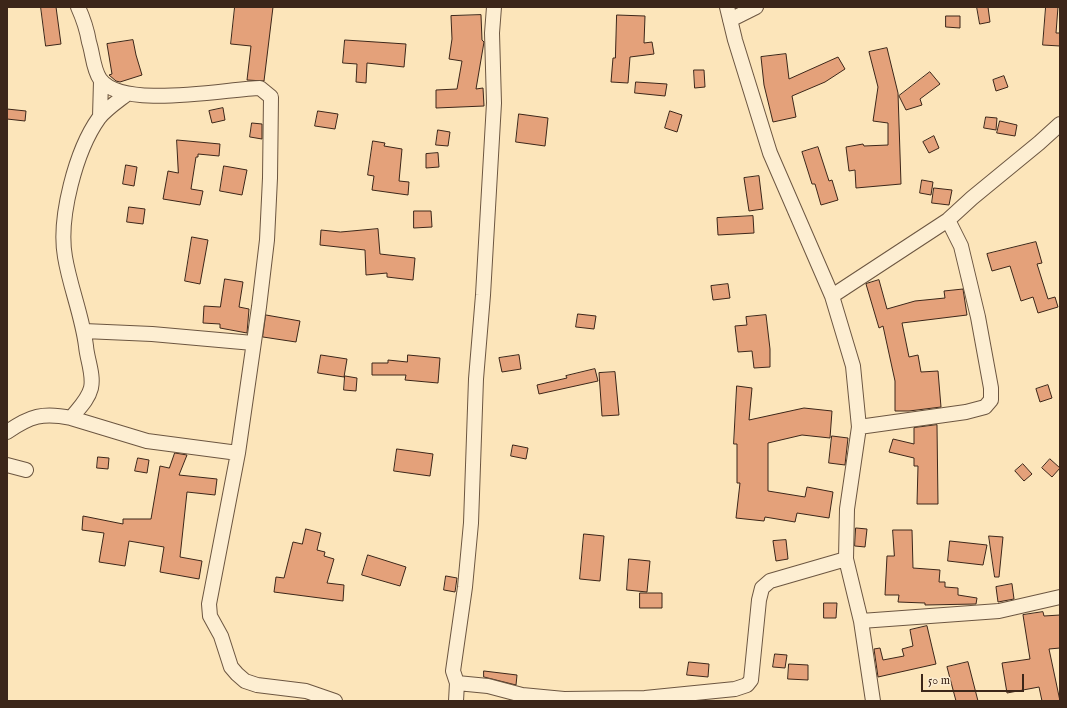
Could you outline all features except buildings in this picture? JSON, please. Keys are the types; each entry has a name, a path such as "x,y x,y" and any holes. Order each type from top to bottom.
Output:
{"street":[{"path":"78,7 89,41 96,72 101,81 100,117"},
{"path":"456,701 457,683 453,671 465,587 471,523 476,378 483,294 494,103 492,33 494,7"},
{"path":"756,7 729,14 770,153 832,296 853,366 859,427 847,509 846,559 861,620 873,701"},
{"path":"101,81 127,94 150,96 260,88 271,97 270,178 267,240 238,453 209,604 210,616 221,636 231,667 245,681 257,685 306,691 334,701"},
{"path":"71,418 88,397 91,386 84,331 65,257 63,235 73,176 81,152 100,117 127,94"},
{"path":"832,296 948,220 1060,124"},
{"path":"859,427 966,412 985,407 991,400 991,388 976,310 961,246 948,220"},
{"path":"84,331 152,334 253,343"},
{"path":"7,432 23,421 38,416 57,415 147,441 238,453"},
{"path":"7,465 26,470"},
{"path":"457,683 488,686 522,694 564,700 645,699 736,689 747,685 751,680 753,647 762,588 770,581 846,559"},
{"path":"861,620 999,611 1060,597"}]}
